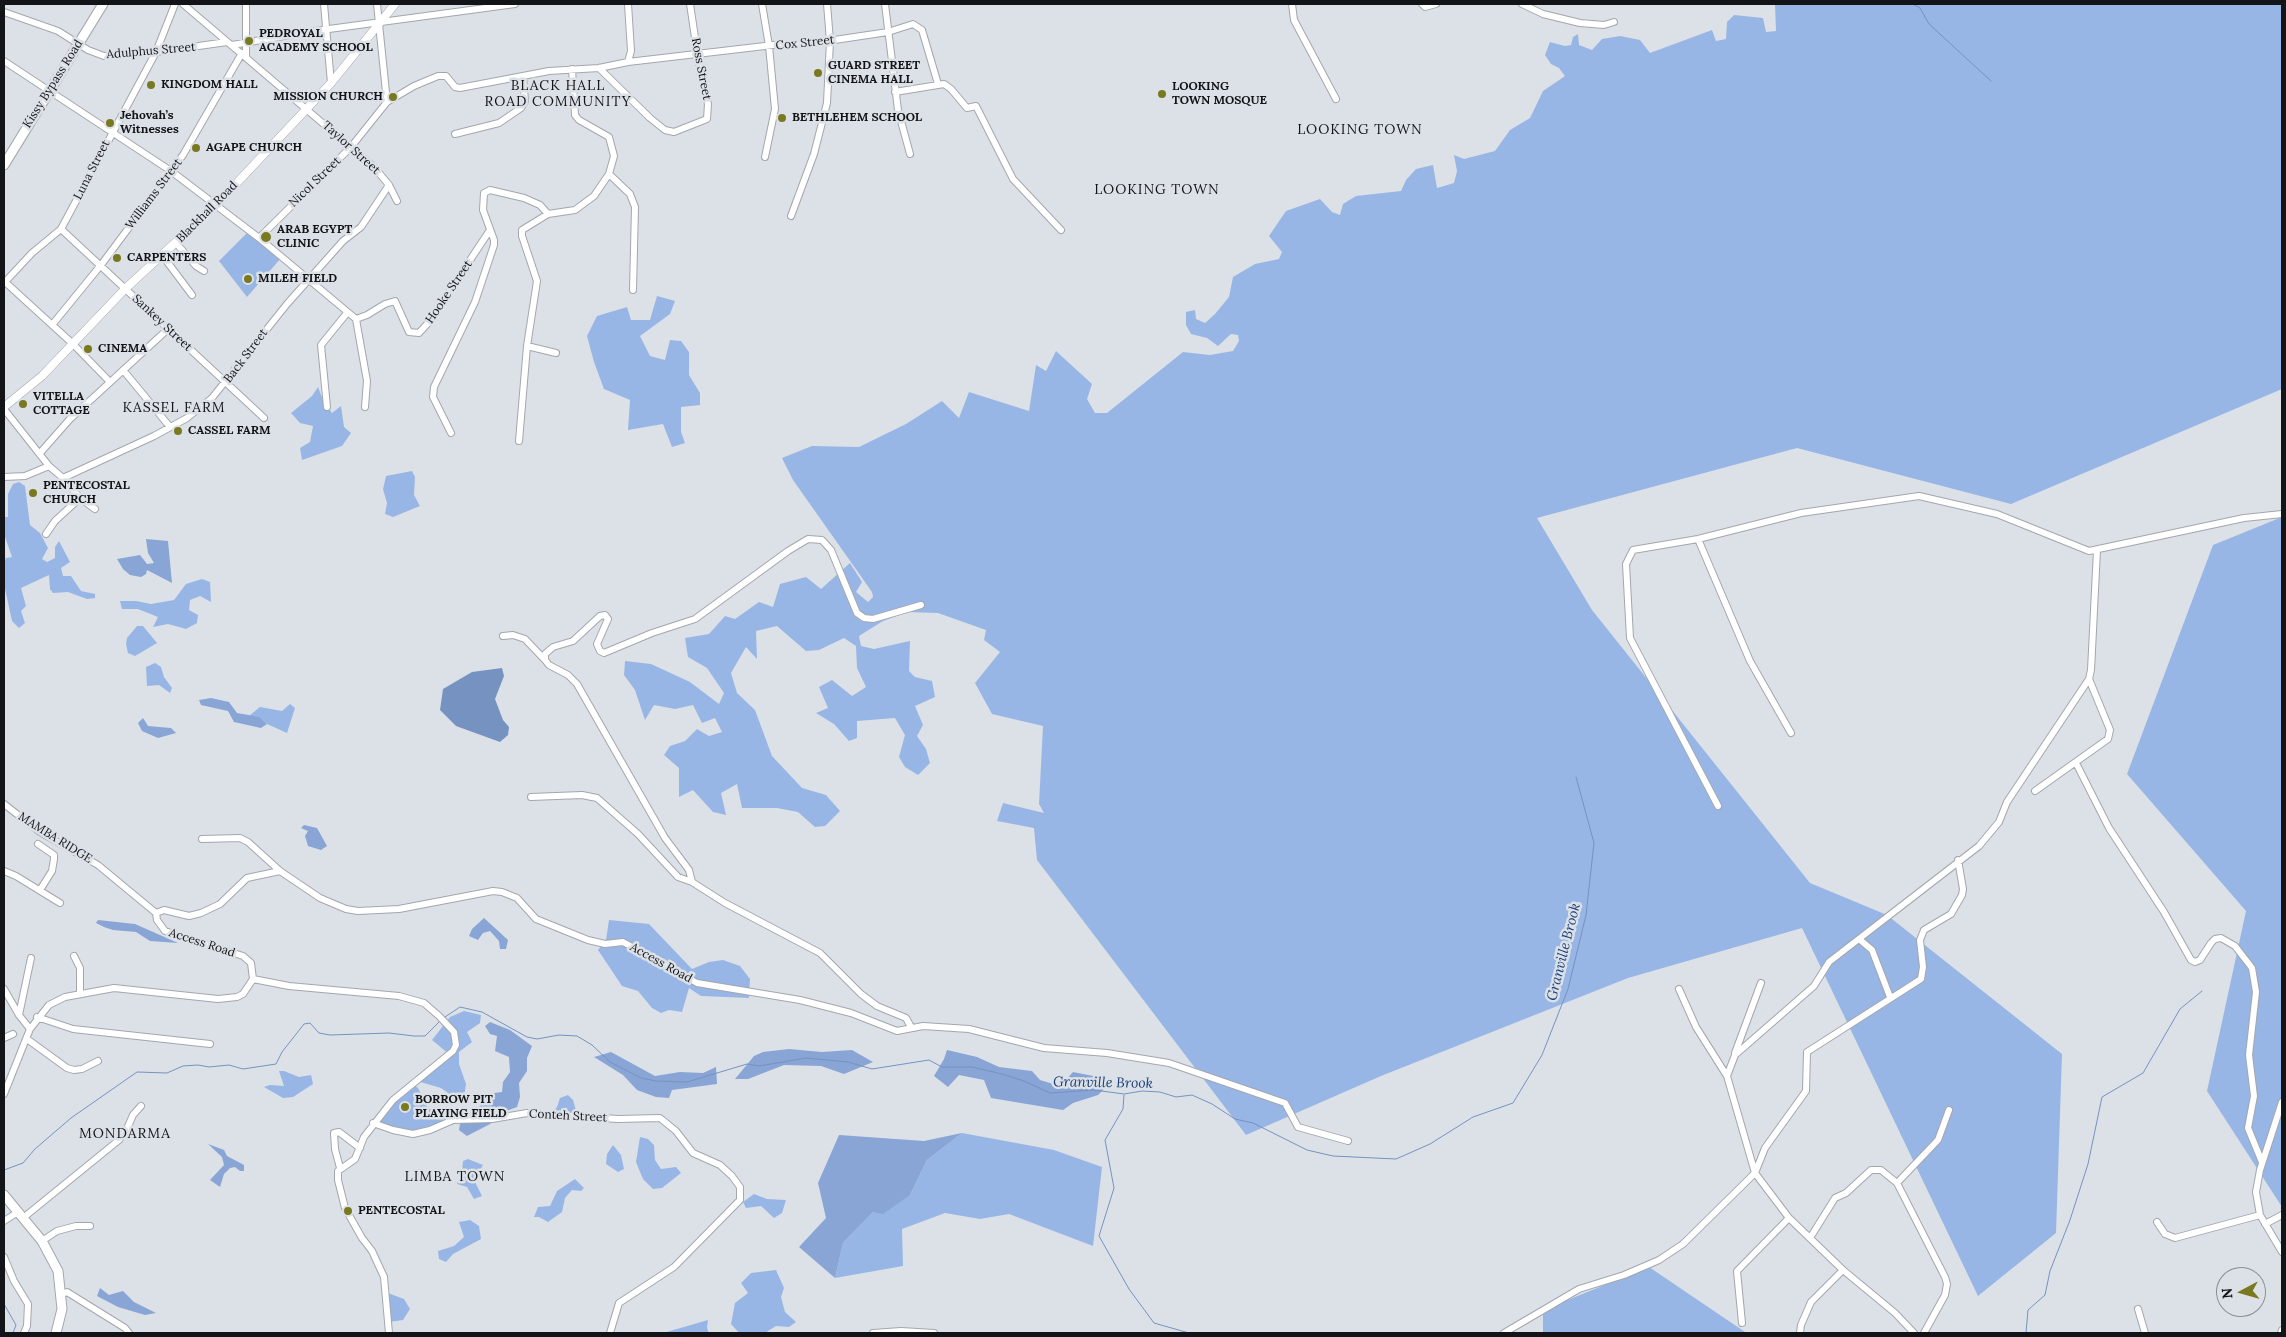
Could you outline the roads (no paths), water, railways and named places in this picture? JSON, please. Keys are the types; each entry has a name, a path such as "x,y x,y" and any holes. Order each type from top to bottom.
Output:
{"main road":[{"name":"Kissy Bypass Road","path":"4,165 103,4"},
{"path":"4,1195 42,1241 58,1271 62,1294 62,1309 56,1333"}],"street":[{"name":"Luna Street","path":"61,229 156,52 175,4"},
{"name":"Taylor Street","path":"183,4 351,147 389,185 397,201"},
{"path":"244,54 246,43 246,4"},
{"path":"324,4 331,83"},
{"path":"377,4 388,102"},
{"name":"Blackhall Road","path":"4,408 38,380 125,289 216,205 331,83 379,22 396,4"},
{"name":"Adulphus Street","path":"4,12 49,28 79,43 88,50 104,56 246,43 379,22 515,4"},
{"path":"628,4 631,51 628,62"},
{"name":"Ross Street","path":"599,68 660,127 674,132 708,117 706,93 697,54 690,4"},
{"path":"762,4 769,46 775,109 765,157"},
{"path":"791,216 803,188 820,133 826,103 830,41 827,4"},
{"path":"885,4 895,92 910,154"},
{"path":"1292,4 1294,20 1336,99"},
{"path":"1422,4 1425,7 1436,4"},
{"path":"1522,4 1543,14 1580,23 1604,25 1614,22"},
{"name":"Cox Street","path":"524,76 572,69 599,68 628,62 697,54 830,41 888,32 912,24 920,28 938,84"},
{"name":"Williams Street","path":"52,325 101,265 171,171 197,133 244,54"},
{"path":"4,61 171,171 310,278 347,313 356,319 367,381 365,407"},
{"path":"519,442 527,346 537,280 522,233 548,214 575,210 594,196 609,174 614,156 609,137 579,120 574,111 572,69"},
{"name":"Nicol Street","path":"259,238 351,147 388,102 414,86 443,75 455,87 460,88 524,76"},
{"path":"455,134 499,124 516,113 525,102 524,76"},
{"path":"895,92 938,84 948,86 967,108 976,106 1013,179 1061,230"},
{"path":"609,174 630,194 635,208 633,290"},
{"name":"Back Street","path":"64,478 170,427 198,410 227,383 268,328 342,241 362,227 389,185"},
{"path":"490,230 483,210 484,193 486,190 524,198 536,203 548,214"},
{"path":"61,229 32,253 4,282 73,344 110,382"},
{"name":"Sankey Street","path":"61,229 264,418"},
{"name":"Hooke Street","path":"356,319 395,301 410,332 420,333 490,230"},
{"name":"Hooke Street","path":"451,433 434,403 434,388 475,302 487,272 495,243 490,230"},
{"path":"176,243 196,266 204,271"},
{"path":"162,256 192,295"},
{"path":"328,407 321,345 347,313"},
{"path":"40,453 70,419 168,329"},
{"path":"527,346 556,354"},
{"path":"123,370 170,427"},
{"path":"4,408 49,466 64,478 80,498 95,509"},
{"path":"4,477 25,476 49,466"},
{"path":"1718,806 1630,638 1626,564 1633,550 1698,539 1801,513 1919,496 1996,514 2089,551 2244,518 2282,514"},
{"path":"46,534 55,521 80,498"},
{"path":"546,660 548,650 573,641 600,616 605,614 608,619 597,644 600,651 604,653 652,633 696,619 788,551 808,539 822,540 830,550 857,613 864,618 873,618 921,605"},
{"path":"1698,539 1750,661 1791,733"},
{"path":"1735,1055 1814,986 1829,962 1958,860 1979,846 1999,822 2007,802 2089,679 2092,670 2097,550"},
{"path":"503,636 514,635 525,639 546,660 577,684 665,838 689,870 692,882"},
{"path":"2035,791 2076,763 2108,739 2110,735 2089,679"},
{"path":"2076,763 2109,828 2164,912 2191,960 2195,962 2200,960 2211,943 2215,939 2221,938 2235,946 2252,968 2256,992 2250,1055 2254,1096 2248,1128 2262,1162"},
{"path":"531,796 582,795 597,798 638,834 678,877 692,882 725,904 820,953 861,994 878,1006 906,1018 911,1027"},
{"name":"MAMBA RIDGE","path":"4,804 26,822 82,854 131,890 156,913"},
{"path":"202,839 240,838 248,842 280,871"},
{"path":"38,844 54,855 52,871 40,890"},
{"path":"1504,1333 1579,1289 1624,1275 1659,1260 1683,1244 1755,1172 1765,1148 1806,1091 1807,1052 1890,997 1921,979 1923,975 1920,940 1924,930 1951,914 1962,895 1963,889 1958,860"},
{"name":"Access Road","path":"253,979 251,963 243,956 165,932 157,920 156,913 164,910 189,916 201,914 220,904 247,878 280,871 320,898 352,910 399,909 493,891 509,894 517,898 536,919 588,940 605,944 623,942 697,983 800,1000 851,1013 897,1031 911,1027 970,1029 1044,1048 1107,1053 1169,1063 1285,1103 1298,1127 1348,1141"},
{"path":"4,872 40,890 60,903"},
{"path":"1859,939 1872,950 1890,997"},
{"path":"74,956 80,968 80,994"},
{"path":"19,1015 31,958"},
{"path":"4,1094 30,1028 37,1017 50,1004 65,997 130,988 218,999 231,998 243,994 253,979 289,986 399,996 424,1003 440,1016 456,1039 453,1051 393,1100 373,1123 355,1159 349,1165 340,1168"},
{"path":"1727,1076 1761,983"},
{"path":"1679,988 1696,1028 1727,1076 1755,1172 1790,1218 1843,1270 1895,1313 1914,1333"},
{"path":"4,989 19,1015 30,1028"},
{"path":"37,1017 73,1028 210,1044"},
{"path":"4,1038 13,1034"},
{"path":"27,1039 67,1068 74,1070 82,1069 98,1061"},
{"path":"2282,1102 2262,1162 2256,1192 2260,1215 2282,1252"},
{"path":"4,1221 20,1215 118,1140 126,1131 133,1115 141,1106"},
{"path":"1897,1184 1938,1140 1949,1110"},
{"name":"Conteh Street","path":"373,1123 413,1134 430,1130 453,1120 492,1119 527,1113 618,1119 660,1118 676,1131 693,1152 720,1165 740,1187 740,1200 674,1267 617,1305 610,1333"},
{"path":"360,1148 339,1132 334,1133 335,1149 340,1168 338,1176 345,1208 362,1238 372,1251 384,1277 389,1333"},
{"path":"1810,1238 1836,1198 1846,1193 1871,1170 1881,1170 1897,1184 1947,1284 1945,1295 1924,1333"},
{"path":"2157,1222 2165,1234 2175,1238 2260,1215"},
{"path":"2265,1224 2282,1215"},
{"path":"1742,1323 1737,1271 1790,1218"},
{"path":"42,1241 57,1231 76,1226 90,1226"},
{"path":"4,1256 14,1281 28,1304 27,1326 24,1333"},
{"path":"1800,1333 1801,1325 1811,1302 1843,1270"},
{"path":"62,1294 67,1292 125,1328 128,1333"},
{"path":"2138,1309 2144,1333"},
{"path":"873,1333 934,1333"}],"waterway":[{"path":"1913,4 1920,8 1929,24 1991,81"},
{"name":"Granville Brook","path":"445,1017 460,1007 482,1012 527,1037 537,1039 559,1035 577,1036 592,1045 610,1062 641,1078 656,1081 687,1082 747,1064 759,1066 806,1058 848,1062 872,1069 929,1060 942,1067 972,1067 1002,1074 1024,1081 1050,1093 1094,1090 1124,1094 1142,1091 1160,1092 1176,1097 1192,1095 1212,1104 1235,1119 1253,1123 1307,1150 1333,1156 1396,1159 1430,1144 1473,1117 1513,1103 1542,1055 1568,989 1586,915 1594,843 1576,777"},
{"path":"2026,1333 2028,1310 2045,1295 2050,1271 2070,1220 2088,1164 2102,1097 2143,1073 2180,1009 2202,991"},
{"name":"Granville Brook","path":"4,1170 23,1163 35,1149 71,1118 137,1072 167,1073 183,1066 198,1065 209,1067 229,1065 243,1069 276,1064 282,1052 304,1024 310,1023 319,1033 330,1035 389,1033 425,1036 440,1021"},
{"path":"1124,1095 1123,1109 1105,1140 1114,1188 1099,1236 1129,1289 1154,1323 1189,1333"},
{"name":"Granville Brook","path":"4,1304 16,1325 13,1333"}],"place":[{"name":"PEDROYAL ACADEMY SCHOOL","path":"249,41"},
{"name":"GUARD STREET CINEMA HALL","path":"818,73"},
{"name":"KINGDOM HALL","path":"151,85"},
{"name":"LOOKING TOWN MOSQUE","path":"1162,94"},
{"name":"MISSION CHURCH","path":"393,97"},
{"name":"BETHLEHEM SCHOOL","path":"782,118"},
{"name":"Jehovah’s Witnesses","path":"110,123"},
{"name":"AGAPE CHURCH","path":"196,148"},
{"name":"ARAB EGYPT CLINIC","path":"266,237"},
{"name":"CARPENTERS","path":"117,258"},
{"name":"MILEH FIELD","path":"248,279"},
{"name":"CINEMA","path":"88,349"},
{"name":"VITELLA COTTAGE","path":"23,404"},
{"name":"CASSEL FARM","path":"178,431"},
{"name":"PENTECOSTAL CHURCH","path":"33,493"},
{"name":"BORROW PIT PLAYING FIELD","path":"405,1107"},
{"name":"PENTECOSTAL","path":"348,1211"}],"district":[{"name":"BLACK HALL ROAD COMMUNITY","path":"558,94"},
{"name":"LOOKING TOWN","path":"1360,130"},
{"name":"LOOKING TOWN","path":"1157,190"},
{"name":"KASSEL FARM","path":"174,408"},
{"name":"MONDARMA","path":"125,1134"},
{"name":"LIMBA TOWN","path":"455,1177"}]}
